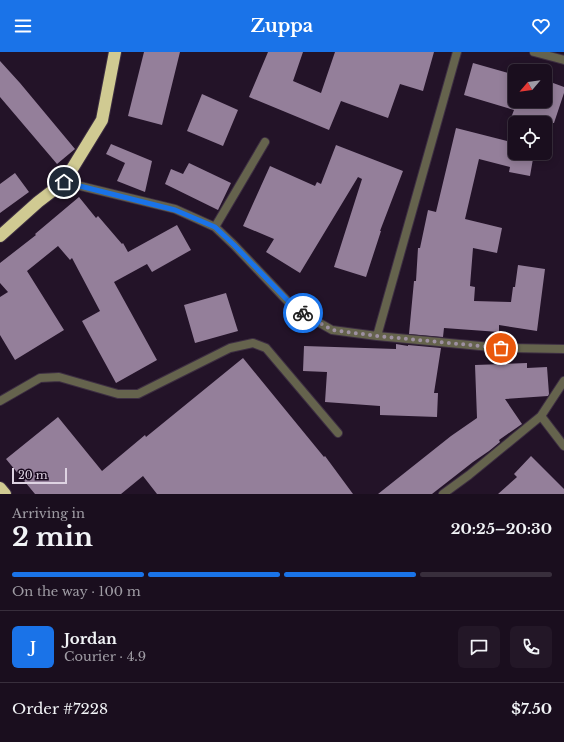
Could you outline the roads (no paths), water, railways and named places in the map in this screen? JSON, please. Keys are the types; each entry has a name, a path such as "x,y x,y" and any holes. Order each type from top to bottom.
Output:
{"highway":[{"path":"0,236 38,202 64,182 102,120 116,52"},
{"path":"0,488 5,494"}],"street":[{"path":"377,336 457,52"},
{"path":"534,52 564,60"},
{"path":"215,227 265,142"},
{"path":"64,182 175,210 215,227 295,308 332,330 377,336 501,348 564,349"},
{"path":"0,401 40,378 59,377 118,394 138,394 230,348 253,343 266,348 338,433"},
{"path":"443,494 469,475 541,416 564,381"},
{"path":"541,416 564,446"}]}
